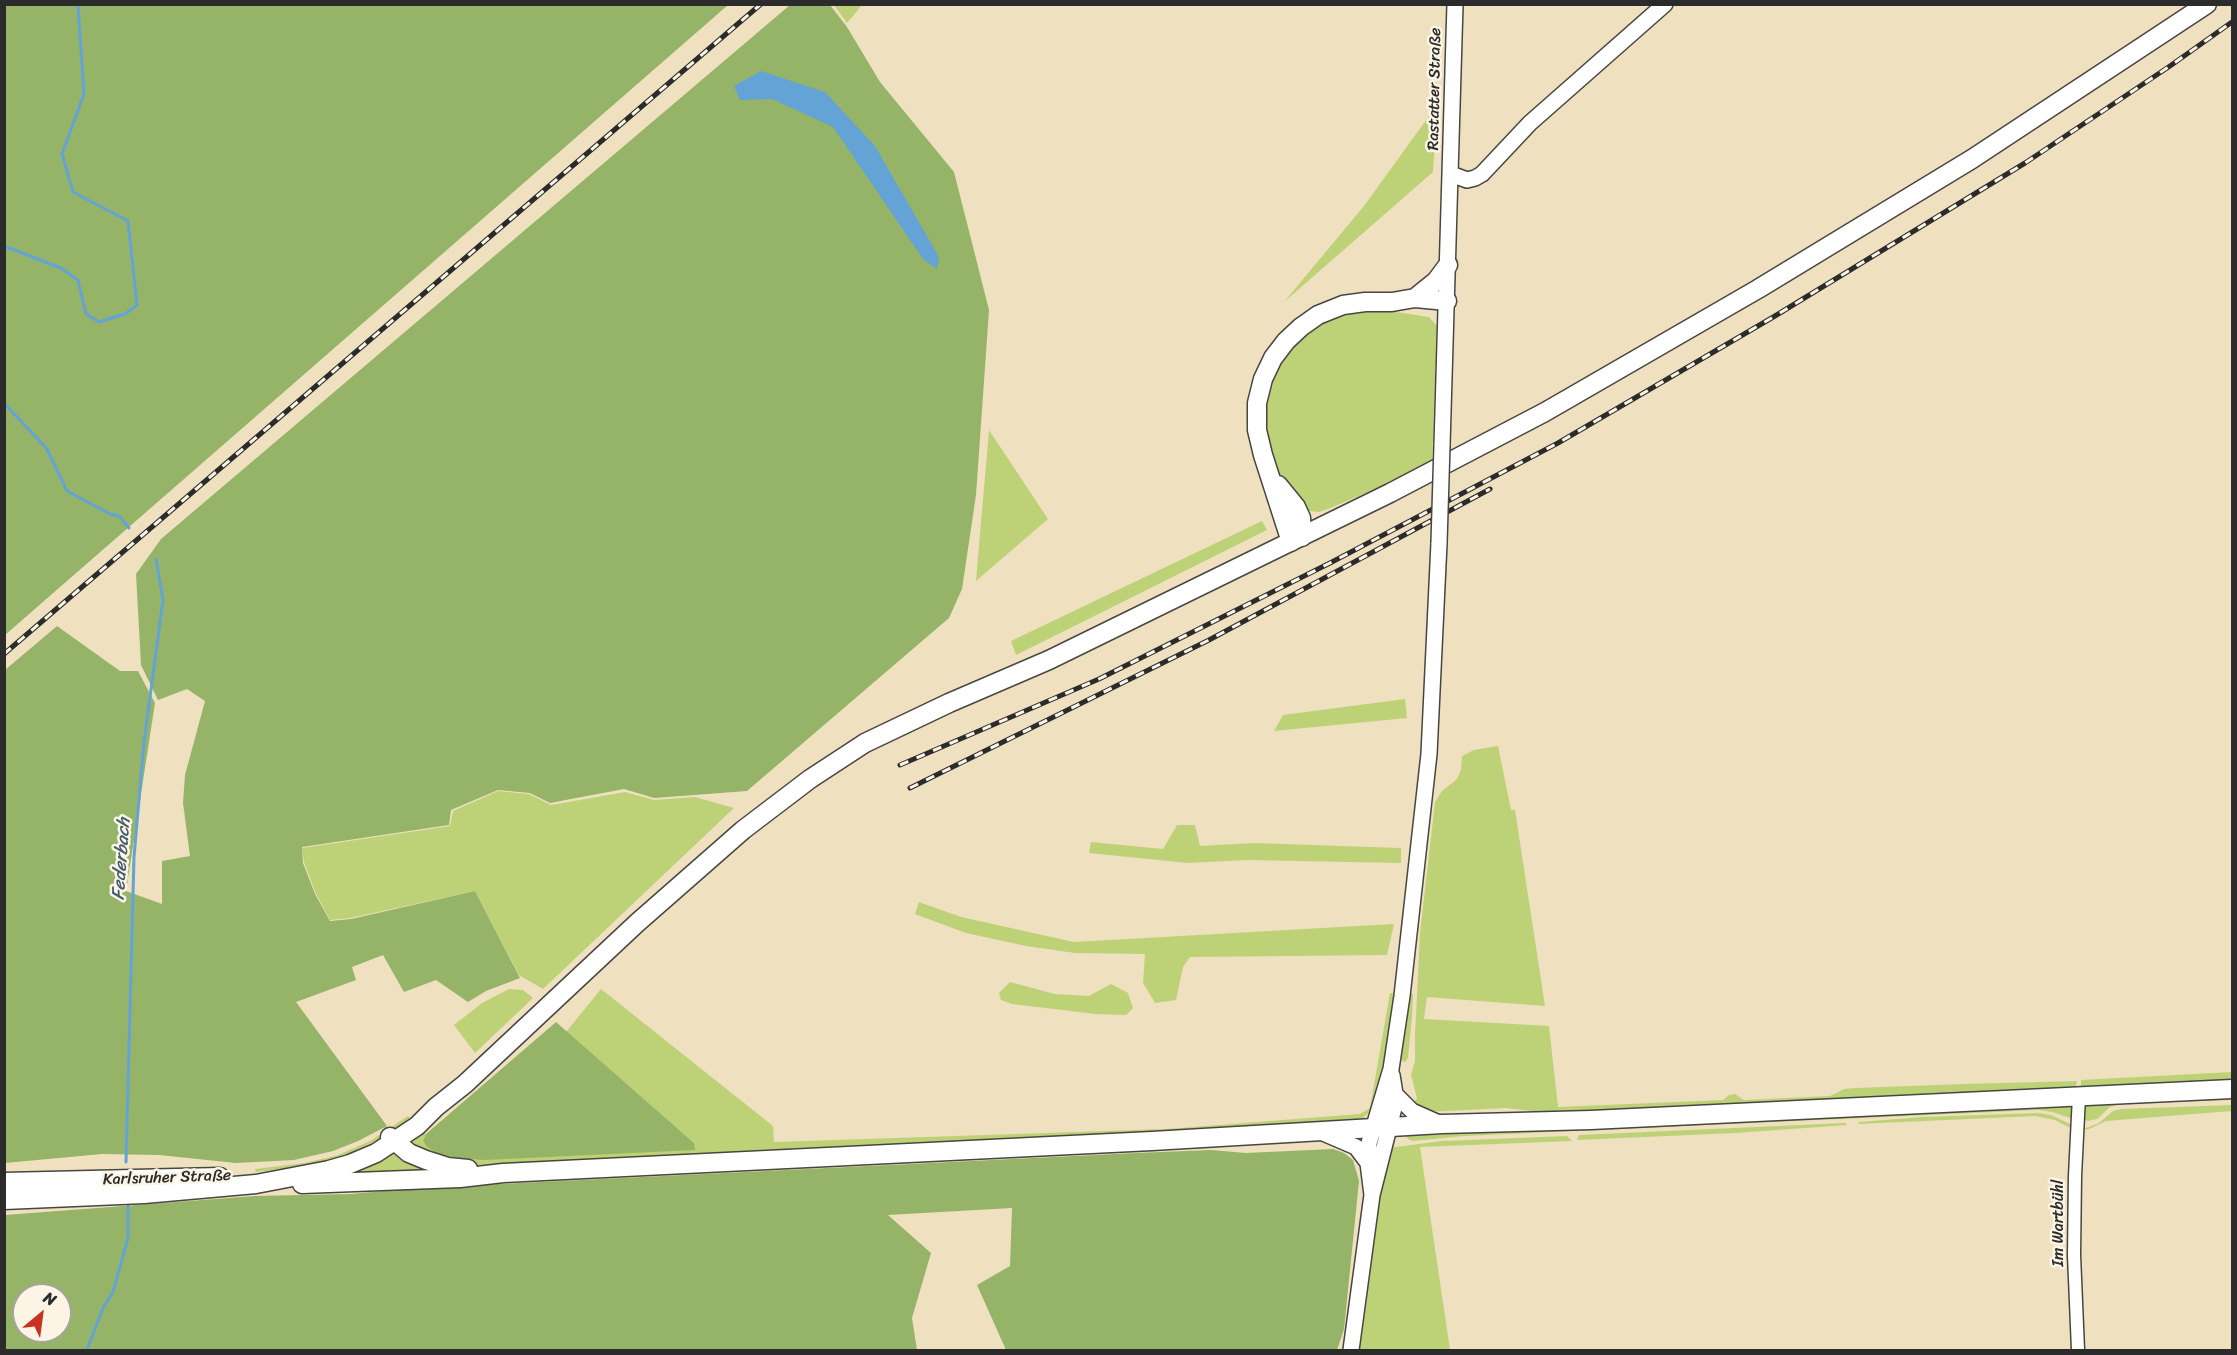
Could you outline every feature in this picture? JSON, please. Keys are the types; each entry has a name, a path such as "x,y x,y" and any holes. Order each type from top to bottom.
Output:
{"main road":[{"path":"4,1200 144,1194 256,1184 350,1164 376,1153 392,1140 417,1126 465,1084 637,923 743,830 810,779 866,743 949,703 1049,660 1337,519 1545,412 1758,289 1972,159 2207,4"},
{"path":"1415,298 1436,280 1448,264"},
{"path":"1392,302 1415,298 1447,308"},
{"path":"1297,539 1271,477 1257,430 1257,403 1263,379 1273,358 1286,341 1318,315 1343,305 1392,302 1447,308"},
{"path":"1271,477 1296,507 1300,518 1297,539"},
{"path":"1296,507 1315,515 1337,519"},
{"path":"256,1184 285,1185 460,1178 503,1173 1381,1127 1591,1120 2232,1089"},
{"path":"392,1140 409,1153 435,1163 461,1169 503,1173"},
{"name":"Karlsruher Straße","path":"4,1182 256,1176 328,1164 392,1140"}],"street":[{"name":"Rastatter Straße","path":"1390,1069 1402,996 1429,754 1439,543 1455,4"},
{"path":"1451,174 1487,167 1530,123 1665,4"},
{"path":"1372,1195 1368,1163 1369,1143 1381,1127 1395,1095 1390,1069"},
{"path":"1351,1350 1390,1069"},
{"path":"1395,1095 1412,1111 1442,1124"},
{"name":"Im Wartbühl","path":"2078,1350 2074,1255 2079,1096"},
{"path":"1319,1131 1350,1144 1368,1163"}],"green space":[{"path":"5,4 728,4 728,5 5,635"},
{"path":"790,5 830,5 847,27 880,82 954,172 989,310 976,495 962,589 949,618 747,791 654,798 624,789 550,803 530,793 498,790 451,810 449,825 302,847 303,863 315,894 330,921 351,919 475,891 520,978 486,991 468,1002 436,980 404,992 383,955 352,967 356,980 296,1002 387,1126 333,1151 294,1160 236,1163 159,1155 102,1154 5,1163 5,670 57,626 120,671 138,671 155,703 126,891 162,904 162,861 190,856 183,803 185,775 205,701 187,689 158,700 141,665 136,574 161,539"},
{"path":"834,5 862,5 847,23"},
{"path":"1437,105 1433,172 1284,302 1364,206"},
{"path":"1383,310 1429,317 1437,326 1432,465 1328,509 1319,512 1309,511 1300,507 1282,487 1260,417 1278,360 1307,329 1341,314"},
{"path":"989,430 1048,519 976,581"},
{"path":"1262,521 1267,530 1016,655 1011,641"},
{"path":"1405,699 1407,718 1274,731 1283,715"},
{"path":"1498,746 1511,810 1515,810 1545,1006 1427,997 1424,1019 1549,1026 1558,1107 1723,1100 1735,1094 1744,1100 1830,1096 1844,1089 1964,1084 2077,1081 2075,1090 1616,1112 1550,1113 1506,1108 1426,1112 1412,1106 1417,1098 1411,1075 1415,1061 1420,933 1435,802 1442,791 1457,779 1461,770 1462,756 1474,750"},
{"path":"498,791 529,794 551,805 625,792 654,800 695,797 734,808 543,989 519,975 475,891 350,918 330,920 316,894 304,862 302,848 450,826 453,811"},
{"path":"1177,825 1195,825 1200,846 1254,843 1401,848 1401,863 1247,860 1188,863 1089,853 1091,842 1163,849"},
{"path":"919,902 961,917 1074,942 1394,924 1387,955 1190,957 1183,967 1176,1000 1155,1003 1143,983 1145,954 1075,953 1026,946 966,933 915,914"},
{"path":"1010,982 1055,994 1089,996 1111,984 1128,993 1133,1008 1126,1015 1096,1014 1012,1004 1001,1000 999,993"},
{"path":"509,989 523,990 533,998 475,1053 454,1025 482,1003"},
{"path":"601,989 773,1126 774,1142 1167,1129 1360,1114 1370,1108 1390,993 1397,993 1381,1081 1373,1109 1363,1118 1354,1120 811,1152 761,1150 696,1157 481,1167 459,1166 436,1161 407,1141 421,1130 426,1134 423,1141 435,1152 694,1143 566,1032"},
{"path":"1406,994 1413,994 1408,1058 1405,1062 1402,1061 1400,1052"},
{"path":"556,1022 694,1143 695,1150 485,1160 457,1158 435,1152 427,1147 423,1141 426,1134"},
{"path":"2232,1072 2232,1082 2083,1090 2081,1087 2081,1080"},
{"path":"2232,1095 2232,1100 2120,1104 2110,1107 2097,1119 2088,1121 2083,1119 2084,1108 2090,1103"},
{"path":"2068,1104 2074,1109 2073,1119 2038,1110 1464,1136 1413,1141 1406,1136"},
{"path":"2232,1105 2232,1111 2106,1121 2081,1130 2099,1123 2113,1111 2121,1109"},
{"path":"2038,1113 2051,1115 2070,1124 2074,1130 2055,1120 2035,1116 1858,1124 1859,1122 1923,1117"},
{"path":"408,1116 411,1119 387,1135 349,1154 305,1166 256,1172 255,1169 305,1163 338,1155 370,1141"},
{"path":"1845,1123 1847,1125 1735,1133 1577,1140 1579,1135"},
{"path":"1567,1136 1572,1141 1420,1147 1450,1350 1354,1350 1388,1148 1442,1141"},
{"path":"1333,1149 1353,1160 1359,1181 1344,1329 1337,1350 1006,1350 977,1285 1010,1266 1012,1208 888,1215 931,1253 912,1318 917,1350 5,1350 5,1215 255,1196 351,1194 416,1188 1211,1150 1246,1153"},
{"path":"393,1152 397,1153 447,1171 349,1174"}],"water":[{"path":"761,71 825,92 875,146 939,257 937,269 923,259 833,127 772,99 740,100 734,86"}],"waterway":[{"name":"Federbach","path":"4,246 61,268 78,280 86,314 99,322 125,314 137,305 128,221 73,192 62,154 84,94 78,4"},
{"name":"Federbach","path":"4,403 47,449 67,491 110,514 119,516 129,528"},
{"name":"Federbach","path":"126,1162 134,857 144,742 163,600 156,559"},
{"name":"Federbach","path":"87,1350 103,1308 113,1292 128,1238 128,1201"}],"railway":[{"path":"4,654 761,4"},
{"path":"900,765 1099,679 1330,563 1558,443 1775,316 2025,163 2232,22"},
{"path":"910,788 1209,640 1490,489"}]}
